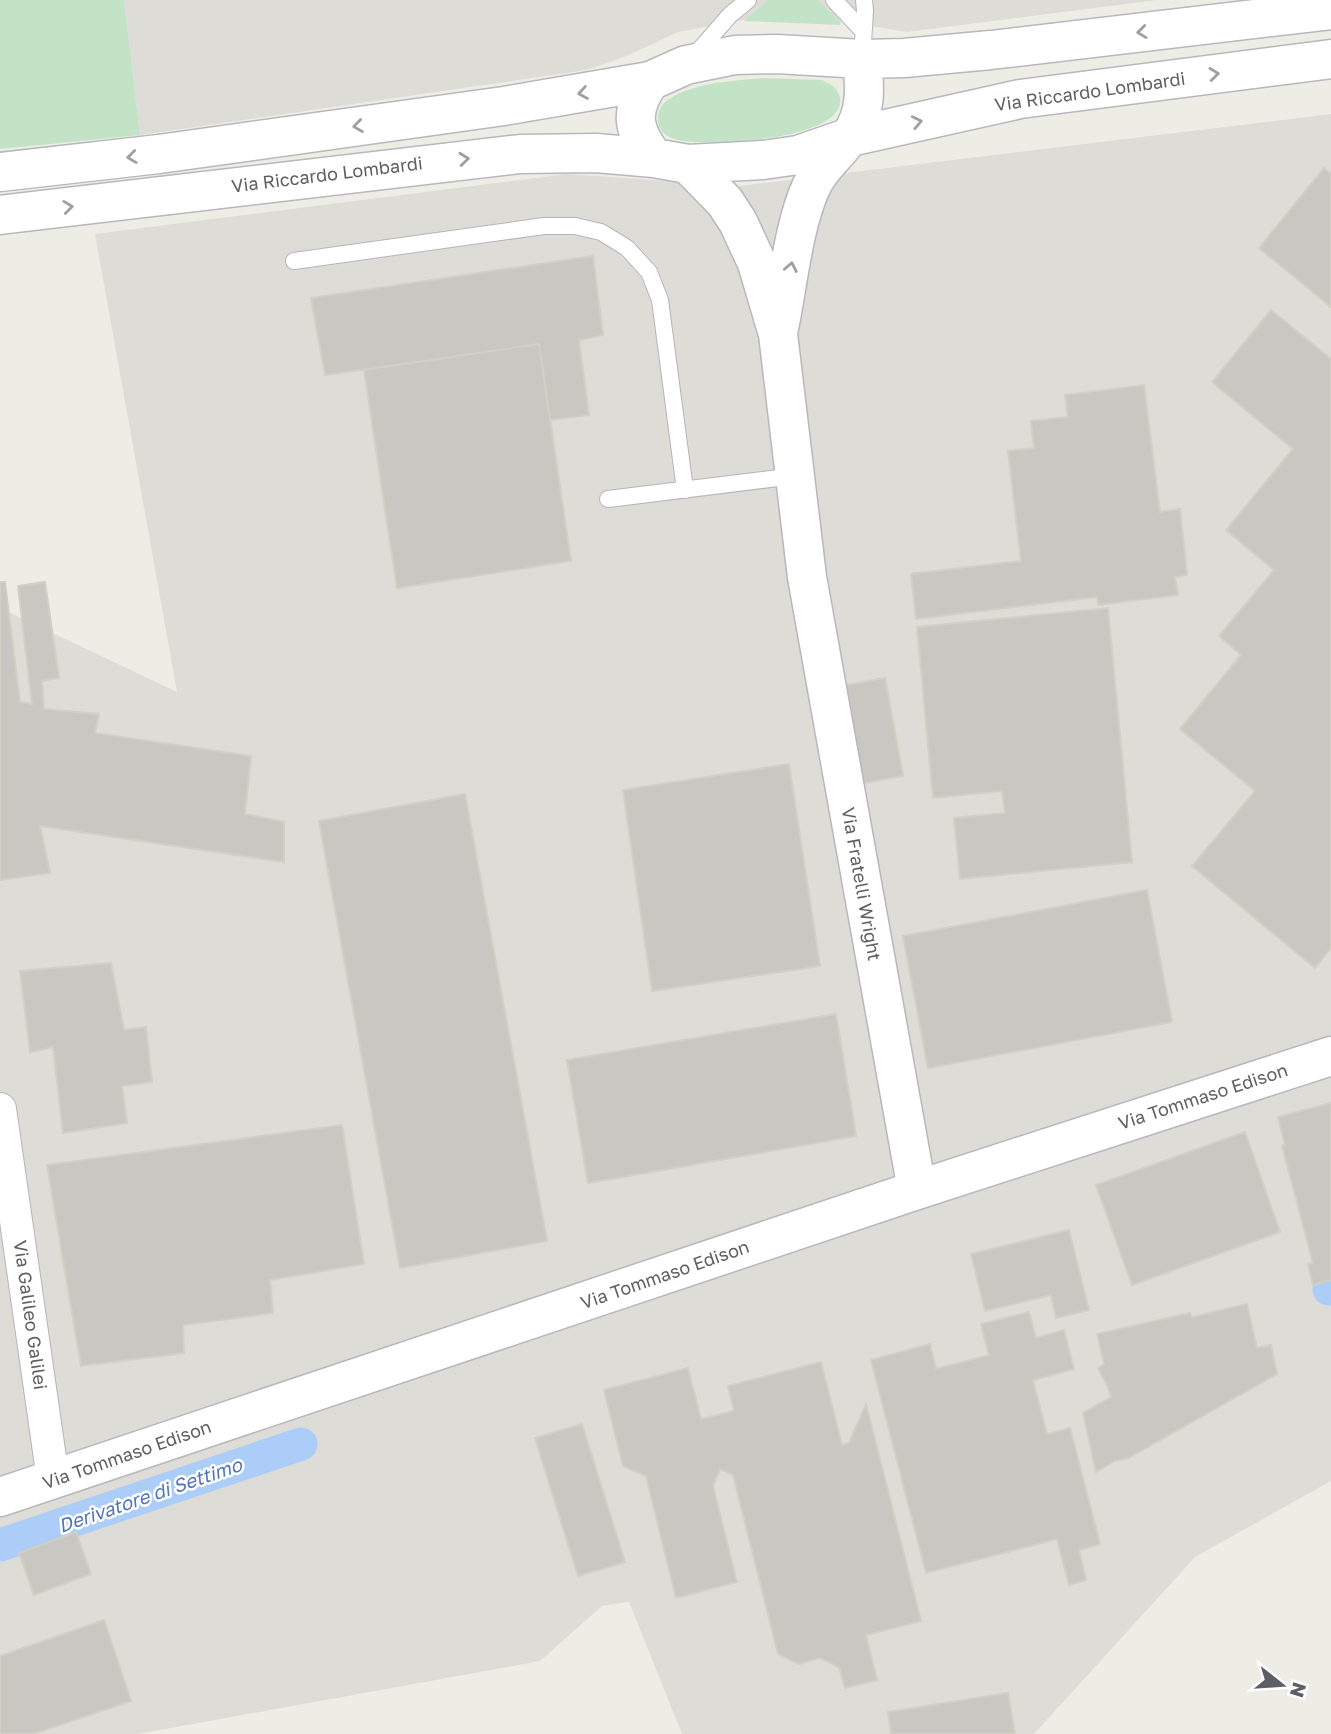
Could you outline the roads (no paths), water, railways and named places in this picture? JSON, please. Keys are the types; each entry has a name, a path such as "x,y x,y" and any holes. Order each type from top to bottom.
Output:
{"street":[{"path":"0,172 173,152 504,106 650,81 686,65 749,55 812,55 862,45 991,50 1331,9"},
{"path":"778,334 799,222 811,187 824,165 850,136 861,117 865,100 862,45"},
{"name":"Via Riccardo Lombardi","path":"0,215 520,154 596,152 671,161 729,163 798,155 850,136 1020,99 1331,59"},
{"path":"650,81 641,93 635,111 636,129 642,143 671,161 725,202 758,263 778,334 795,476"},
{"name":"Via Fratelli Wright","path":"795,476 807,577 917,1190"},
{"name":"Via Tommaso Edison","path":"0,1497 917,1190 1331,1056"},
{"name":"Via Galileo Galilei","path":"0,1109 53,1479"}],"lane":[{"path":"686,65 730,8 748,0"},
{"path":"834,0 862,45"},
{"path":"862,45 864,0"},
{"path":"294,261 544,226 575,226 601,232 627,248 649,272 660,300 685,490"},
{"path":"608,499 795,476"}],"waterway":[{"name":"Derivatore di Settimo","path":"0,1545 301,1444"}]}
